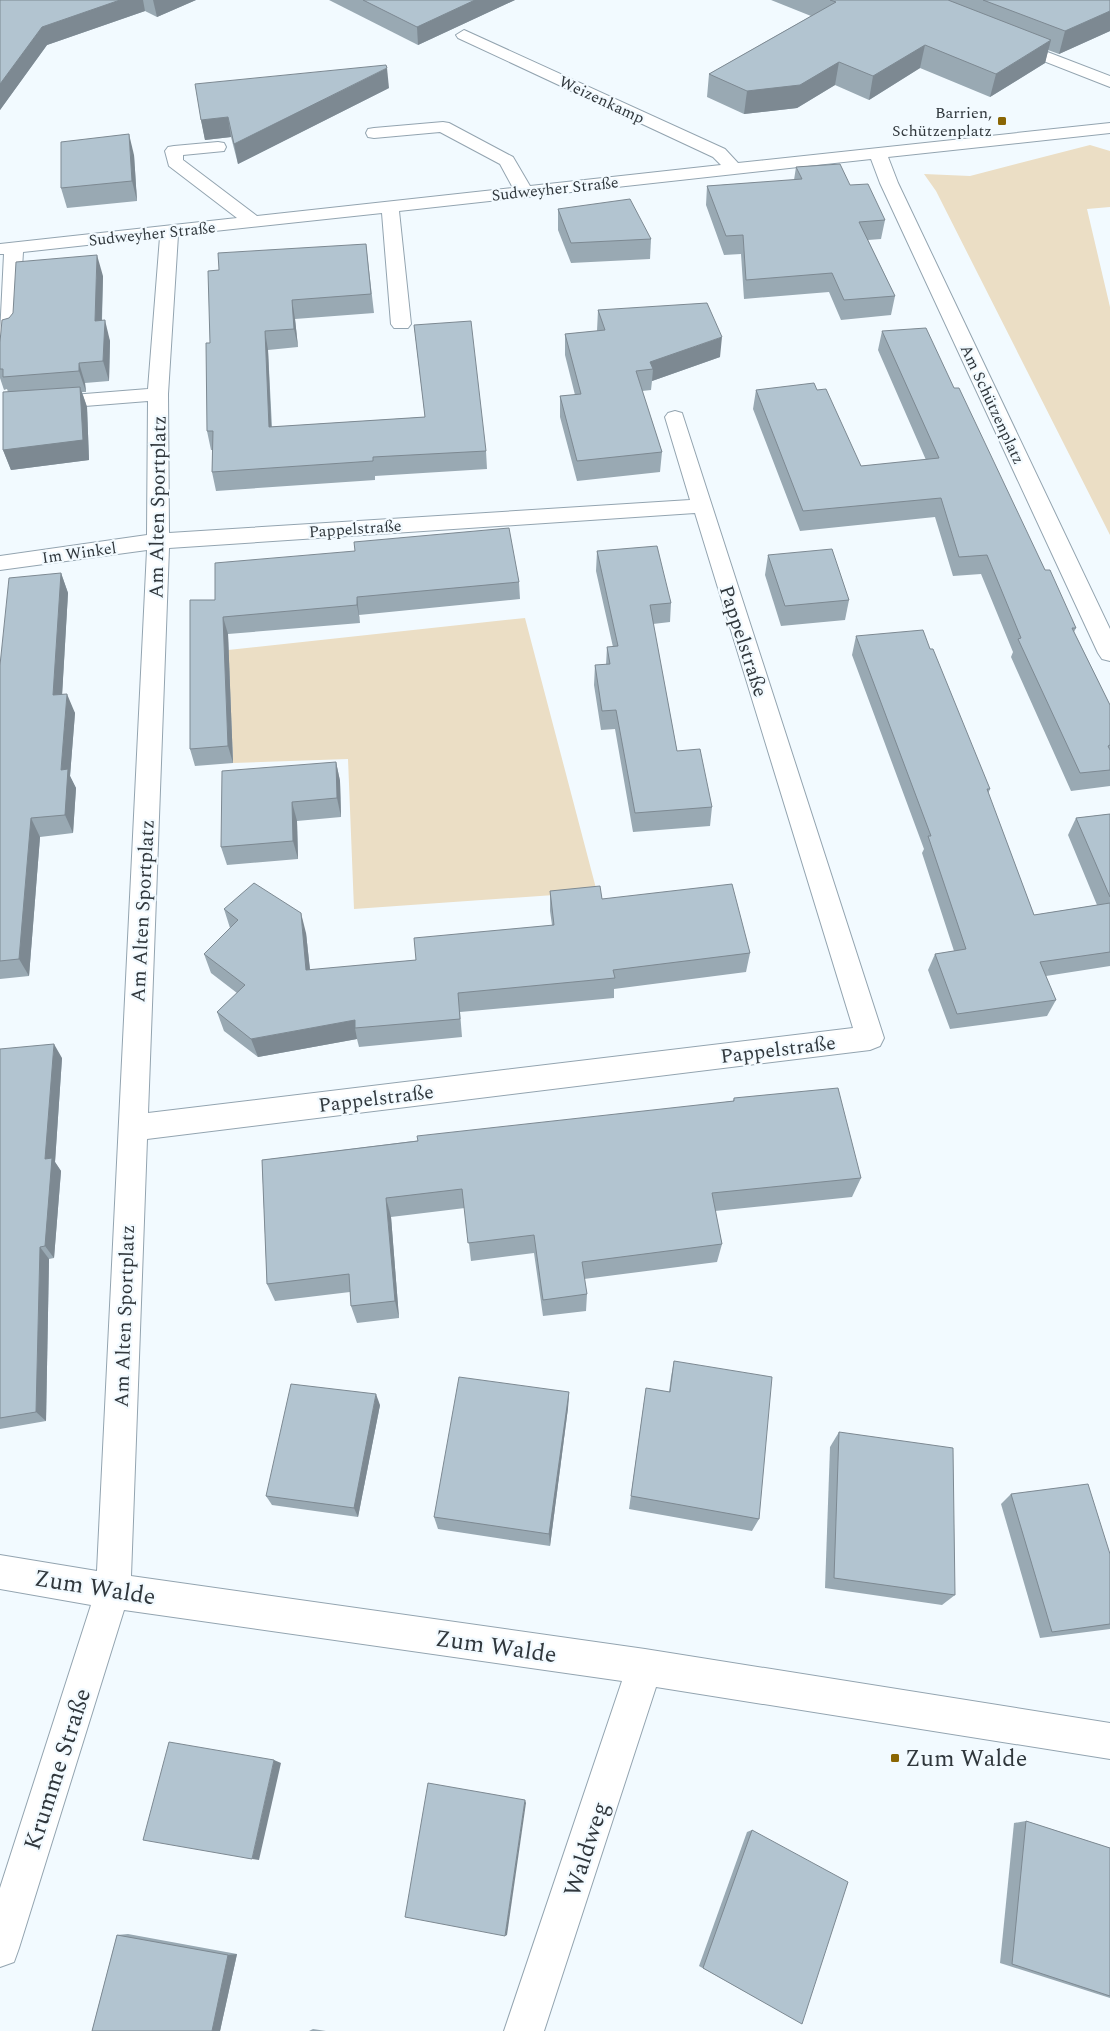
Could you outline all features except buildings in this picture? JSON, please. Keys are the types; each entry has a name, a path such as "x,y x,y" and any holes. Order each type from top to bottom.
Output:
{"street":[{"name":"Weizenkamp","path":"464,35 719,153 734,170"},
{"path":"1001,39 1110,82"},
{"path":"374,133 442,127 507,161 524,191"},
{"name":"Sudweyher Straße","path":"7,248 169,232 524,191 734,170 1110,128"},
{"path":"218,147 174,151 175,162 253,221"},
{"name":"Am Schützenplatz","path":"878,154 889,183 1110,652"},
{"path":"390,206 401,324"},
{"name":"Am Alten Sportplatz","path":"113,1591 158,541 158,394 169,232"},
{"path":"7,248 8,333"},
{"path":"31,404 158,394"},
{"name":"Pappelstraße","path":"132,1128 870,1038 675,417"},
{"name":"Pappelstraße","path":"158,541 702,506"},
{"name":"Im Winkel","path":"0,563 158,541"},
{"name":"Zum Walde","path":"0,1572 113,1591 645,1667 1110,1741"},
{"name":"Krumme Straße","path":"0,1948 113,1591"},
{"name":"Waldweg","path":"524,2031 645,1667"}],"shaded area":[{"path":"1090,145 1110,151 1110,207 1087,209 1110,307 1110,535 936,191 924,174 970,176"},
{"path":"525,618 597,892 354,909 348,759 233,763 228,650"}],"place":[{"name":"Barrien, Schützenplatz","path":"1002,121"},
{"name":"Zum Walde","path":"895,1758"}]}
